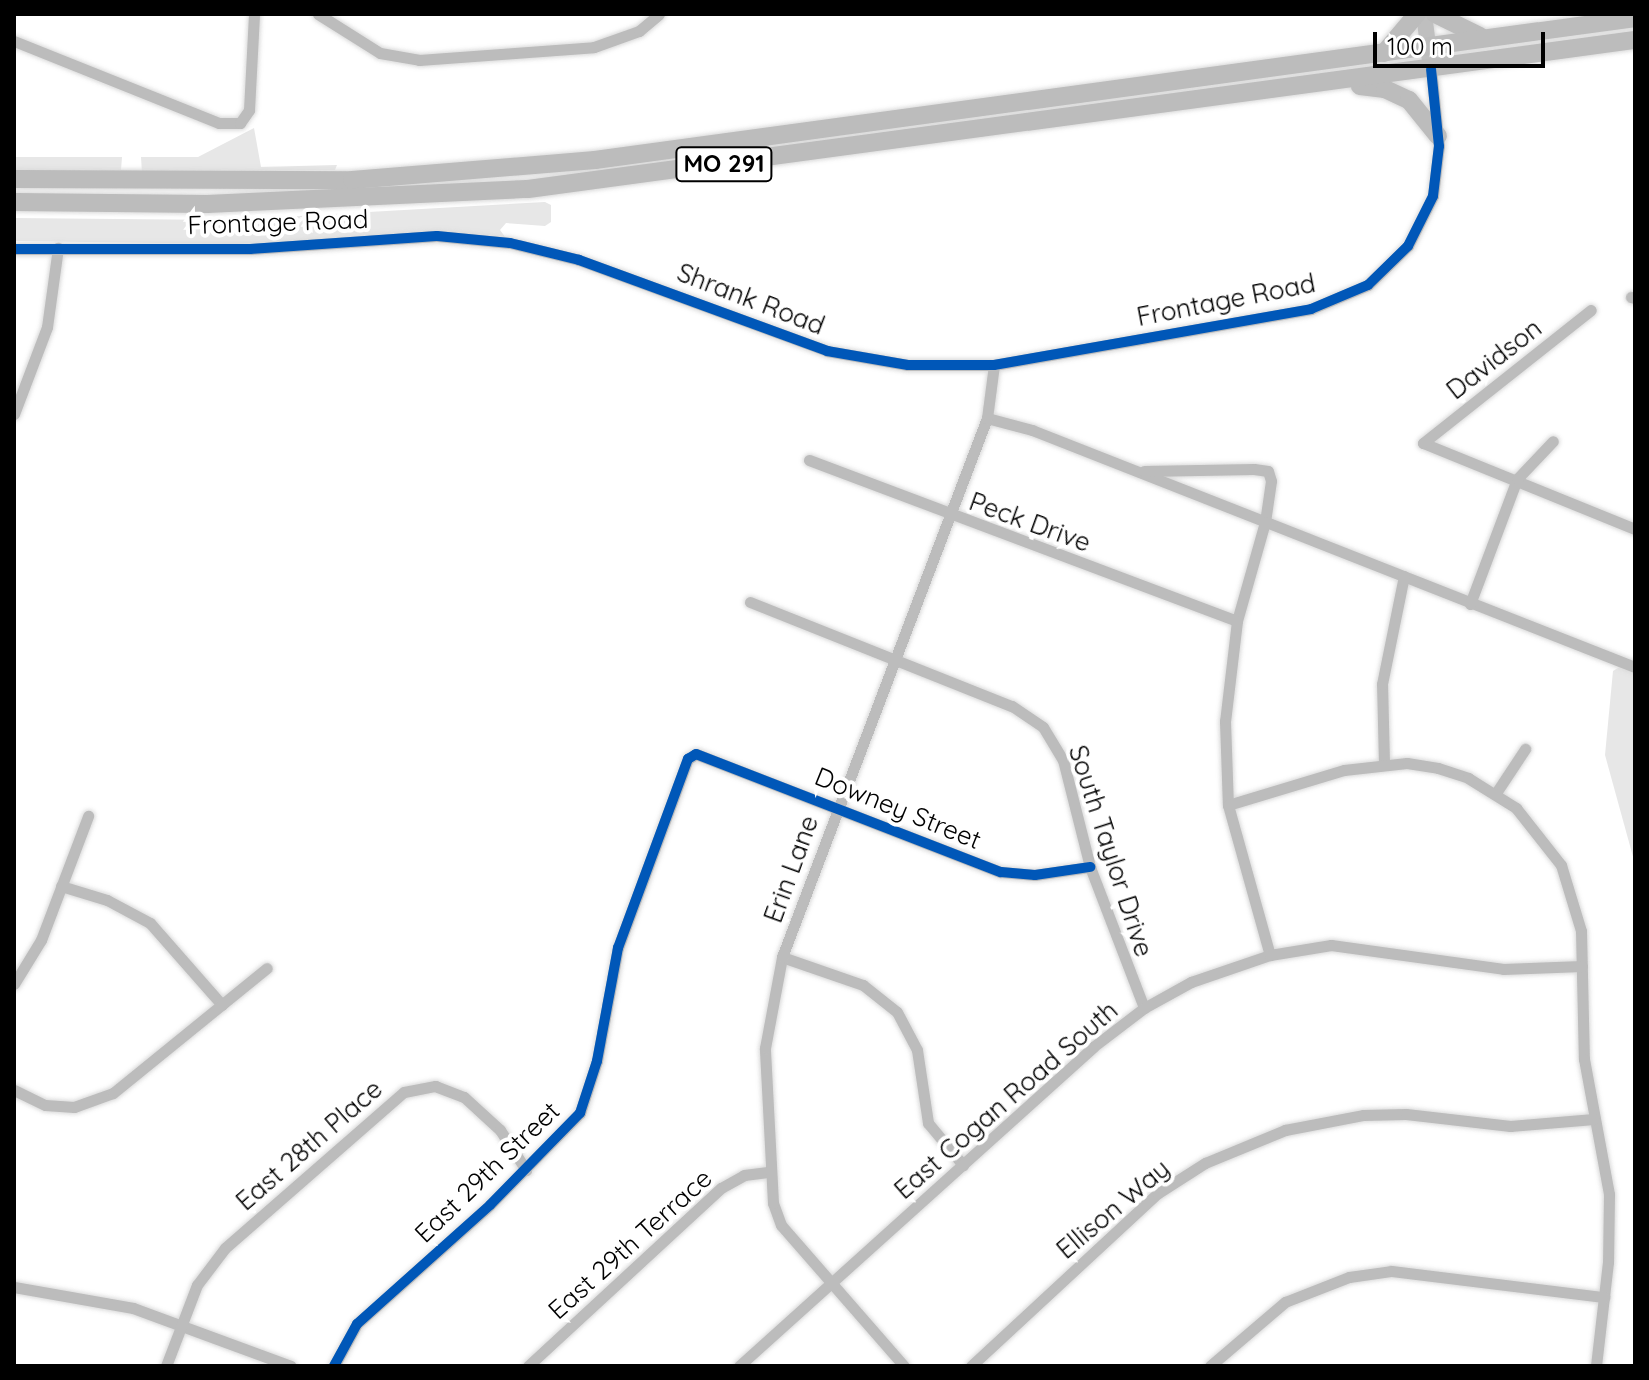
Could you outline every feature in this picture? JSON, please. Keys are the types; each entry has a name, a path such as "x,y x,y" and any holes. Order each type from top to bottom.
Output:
{"highway":[{"path":"1384,53 1417,14"},
{"path":"1435,14 1463,32 1503,37"},
{"name":"MO 291","path":"14,179 221,183 448,174 595,160 1635,18"},
{"name":"MO 291","path":"14,202 207,204 528,189 1635,40"},
{"path":"1321,84 1396,92 1424,114 1438,136"}],"main road":[{"path":"1424,14 1431,69"}],"street":[{"path":"14,41 219,123 240,123 249,110 254,14"},
{"path":"318,14 367,48 398,59 604,45 639,31 659,14"},
{"name":"Frontage Road","path":"949,366 994,365 1338,301 1389,267 1415,234 1433,196 1438,136 1431,69"},
{"name":"Frontage Road","path":"14,249 250,249 437,236 542,251"},
{"path":"14,414 47,327 58,248"},
{"name":"Shrank Road","path":"542,251 827,351 908,365 949,366"},
{"name":"Davidson","path":"1517,479 1423,443 1591,310"},
{"name":"Erin Lane","path":"904,1366 781,1225 770,1172 765,1048 782,957 987,418 994,365"},
{"path":"987,418 1137,472 1635,667"},
{"path":"1470,604 1517,479 1553,441"},
{"name":"Peck Drive","path":"809,460 949,516 1237,621"},
{"path":"1137,472 1268,471 1265,522 1237,621 1225,721 1228,805 1270,955"},
{"path":"1517,479 1635,529"},
{"path":"1384,764 1382,684 1404,576"},
{"name":"South Taylor Drive","path":"750,602 893,662 1012,706 1043,727 1063,760 1090,867 1144,1008"},
{"path":"1496,793 1525,749"},
{"name":"Downey Street","path":"696,754 838,806 1001,872 1035,875 1090,867"},
{"name":"East 29th Street","path":"334,1366 357,1324 526,1170 583,1105 618,948 688,759 696,754"},
{"path":"1228,805 1344,770 1384,764 1438,768 1496,793 1534,827 1561,865 1576,907 1582,966 1584,1059 1609,1194 1604,1297 1596,1366"},
{"path":"14,984 41,940 88,816"},
{"path":"61,886 107,900 150,923 222,1005"},
{"name":"East Cogan Road South","path":"739,1366 1093,1047 1144,1008 1191,982 1270,955 1331,945 1503,969 1582,966"},
{"path":"782,957 863,985 897,1012 917,1050 928,1123 963,1165"},
{"path":"14,1090 45,1105 79,1106 113,1093 267,968"},
{"name":"East 28th Place","path":"166,1366 197,1285 225,1248 404,1092 435,1086 464,1097 500,1130 526,1170"},
{"name":"Ellison Way","path":"971,1366 1158,1193 1205,1163 1285,1130 1363,1115 1510,1126 1594,1119"},
{"name":"East 29th Terrace","path":"528,1366 721,1188 744,1175 770,1172"},
{"path":"1210,1366 1285,1302 1349,1277 1391,1271 1604,1297"},
{"path":"14,1287 78,1295 183,1323 291,1366"}],"shaded area":[{"path":"254,128 261,167 337,165 335,170 142,173 141,157 198,157"},
{"path":"14,157 122,157 121,170 14,172"},
{"path":"545,202 551,205 551,222 545,226 506,223 500,230 508,241 453,235 234,244 14,241 14,218 226,220"},
{"path":"1626,663 1635,666 1635,864 1605,755 1613,671"}],"cycle path":[{"path":"14,249 250,249 437,236 510,243 579,260 827,351 908,365 994,365 1311,309 1368,285 1408,246 1433,196 1439,146 1431,69"},
{"path":"334,1366 357,1324 490,1205 580,1113 597,1061 618,948 688,759 696,754 1001,872 1035,875 1090,867"}]}
